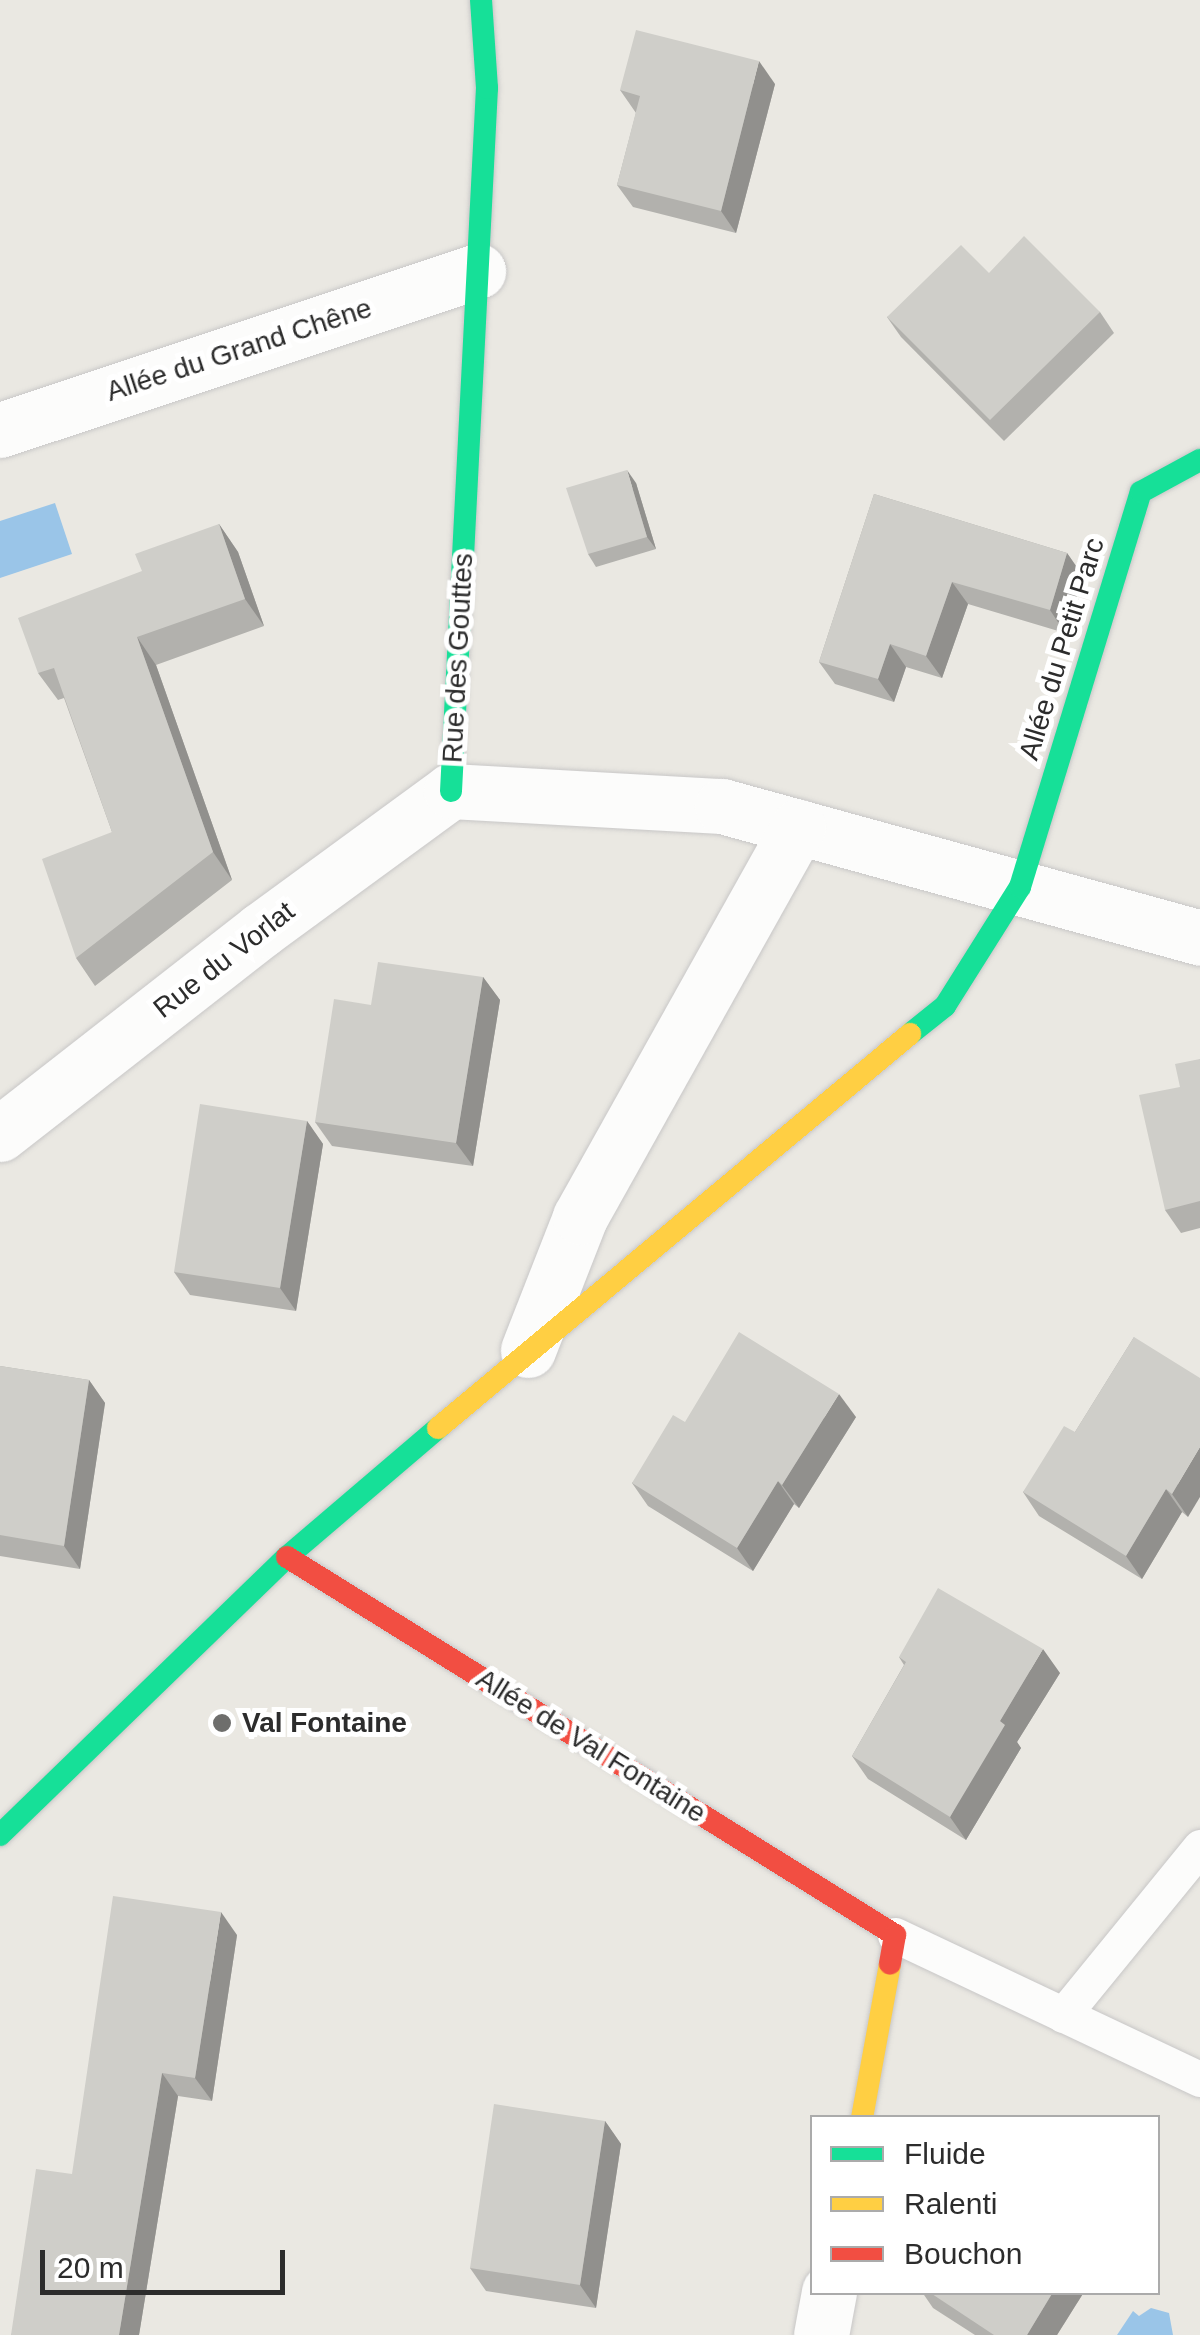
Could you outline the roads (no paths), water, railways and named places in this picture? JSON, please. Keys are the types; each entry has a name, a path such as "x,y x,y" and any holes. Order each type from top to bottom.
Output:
{"street":[{"name":"Rue des Gouttes","path":"481,0 487,88 451,791 722,806 1200,938"},
{"name":"Allée du Grand Chêne","path":"0,430 478,271"},
{"name":"Allée du Petit Parc","path":"1020,888 1141,492 1200,460"},
{"name":"Rue du Vorlat","path":"0,1134 261,930 451,791"},
{"path":"528,1350 580,1217 798,827"},
{"path":"0,1834 287,1557 528,1350 945,1006 1020,888"},
{"name":"Allée de Val Fontaine","path":"287,1557 896,1936"},
{"path":"863,2115 896,1936"},
{"path":"821,2335 828,2295"}],"lane":[{"path":"1064,2014 1200,1847"},
{"name":"Allée de Val Fontaine","path":"896,1936 1200,2079"}],"water":[{"path":"55,503 72,554 0,578 0,521"},
{"path":"1151,2308 1169,2313 1173,2335 1117,2335 1133,2311 1139,2316"}],"place":[{"name":"Val Fontaine","path":"222,1723"}]}
